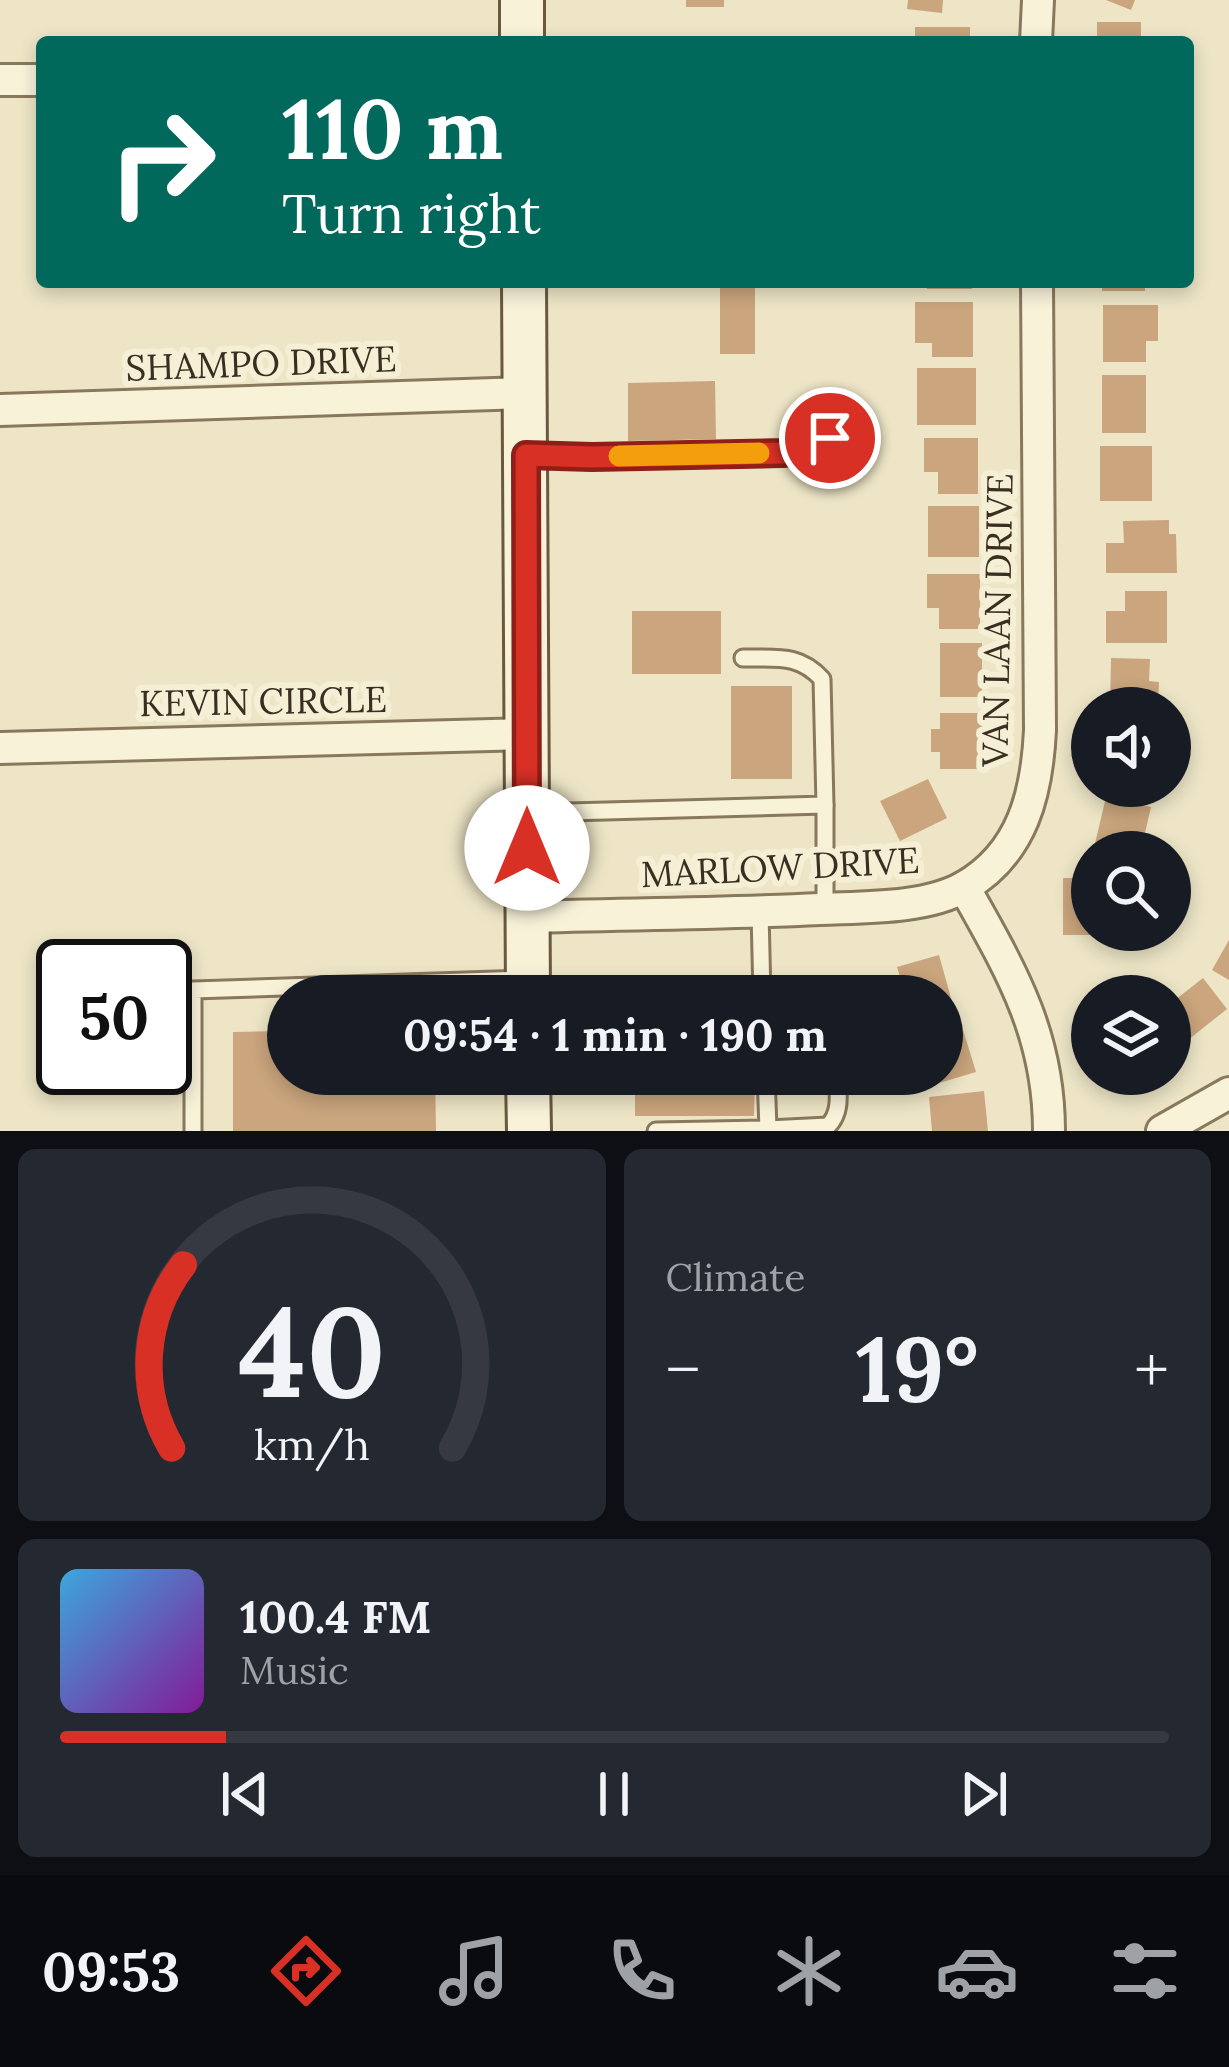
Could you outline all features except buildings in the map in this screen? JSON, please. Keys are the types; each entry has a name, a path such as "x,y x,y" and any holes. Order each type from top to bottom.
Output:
{"main road":[{"path":"521,0 521,36"},
{"path":"524,288 528,975"},
{"path":"528,1095 529,1131"}],"street":[{"path":"1036,36 1038,0"},
{"path":"0,80 36,80"},
{"name":"VAN LAAN DRIVE","path":"964,887 1008,847 1027,815 1039,756 1037,288"},
{"name":"SHAMPO DRIVE","path":"0,410 525,393"},
{"name":"KEVIN CIRCLE","path":"0,748 528,734"},
{"path":"964,887 1013,976 1031,1023 1045,1066 1049,1131"},
{"name":"MARLOW DRIVE","path":"527,917 871,908 914,902 964,887"},
{"path":"1162,1131 1229,1094"}],"lane":[{"path":"526,455 817,450 830,438 830,403"},
{"path":"742,658 792,659 809,665 822,679 825,909"},
{"path":"528,813 825,806"},
{"path":"760,912 762,975"},
{"path":"193,1131 193,990 267,990"},
{"path":"767,1095 768,1129"},
{"path":"656,1131 828,1126 835,1119 838,1095"}],"slow traffic":[{"path":"619,456 759,453"}],"route":[{"path":"527,848 526,455 782,453 817,450 830,438"}]}
